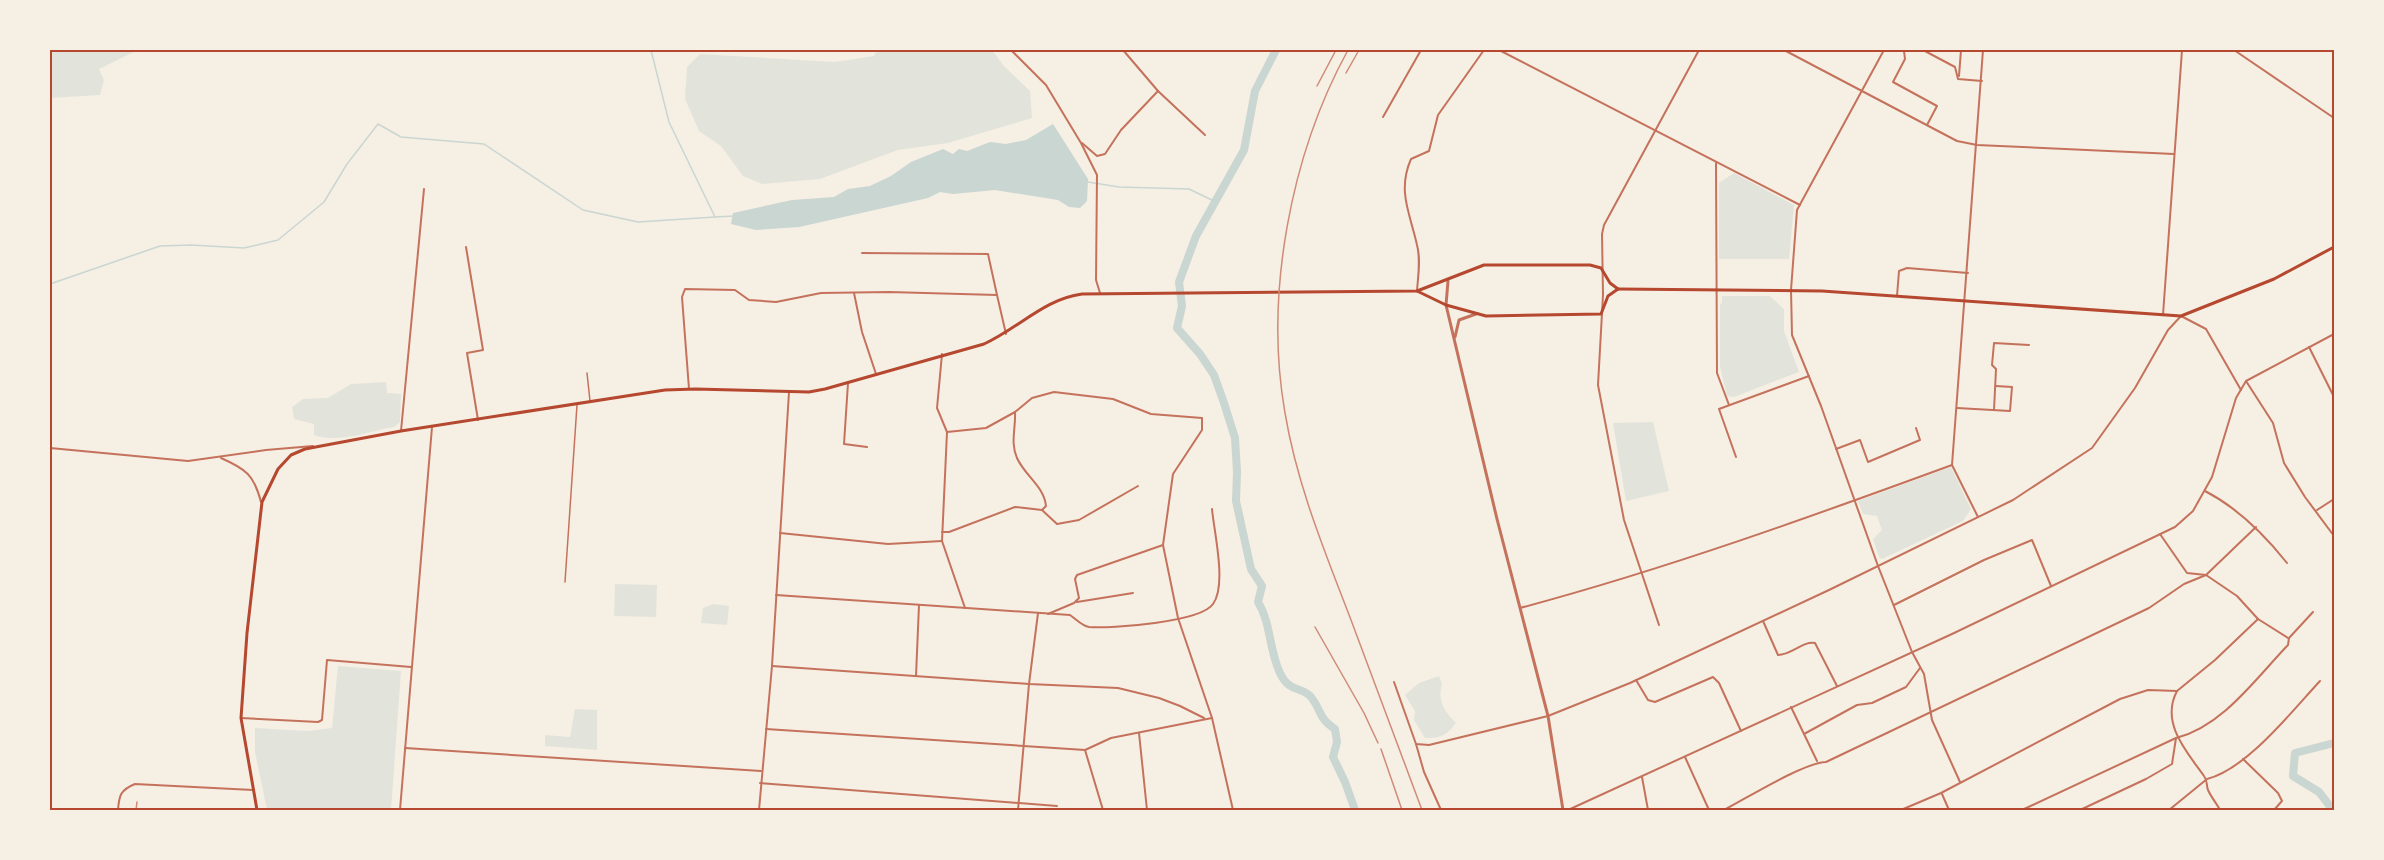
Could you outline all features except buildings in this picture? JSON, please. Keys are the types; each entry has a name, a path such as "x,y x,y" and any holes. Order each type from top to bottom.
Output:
{"main road":[{"path":"1417,291 1446,305 1476,314 1500,317 1601,314 1608,296 1618,289 1791,290 2181,316 2274,279 2334,248"},
{"path":"257,810 241,718 247,633 262,502 278,469 291,455 313,446 665,390 789,392 825,389 942,354 984,344 1006,334 1046,304 1066,296 1100,293 1417,291 1484,265 1590,265 1601,268 1610,283 1618,289"}],"street":[{"path":"1011,50 1046,85 1081,143 1097,175 1096,279 1100,293"},
{"path":"1123,50 1158,91 1205,135"},
{"path":"1383,117 1421,50"},
{"path":"1417,291 1419,261 1417,245 1404,201 1406,170 1411,159 1428,151 1438,115 1484,50"},
{"path":"1498,50 1800,205"},
{"path":"1659,625 1624,520 1598,385 1603,295 1602,234 1604,225 1654,129 1699,50"},
{"path":"1784,50 1957,141 1977,145 2175,154"},
{"path":"1884,50 1797,210 1791,290 1791,335 1809,376 1878,566 1912,652 1924,674 1932,720 1960,782"},
{"path":"1910,50 1903,50 1905,59 1893,82 1936,106 1927,126"},
{"path":"1923,50 1955,68 1958,79"},
{"path":"1958,79 1960,50"},
{"path":"1978,517 1952,465 1983,50"},
{"path":"2163,315 2182,50"},
{"path":"2234,50 2334,118"},
{"path":"1958,79 1982,81"},
{"path":"1081,143 1097,156 1105,154 1121,130 1158,91"},
{"path":"1716,163 1717,373 1729,405"},
{"path":"401,431 424,189"},
{"path":"466,247 483,350 467,353 478,420"},
{"path":"862,253 987,254 1006,334"},
{"path":"1897,296 1899,271 1907,268 1968,273"},
{"path":"1448,280 1446,305 1497,519 1548,716 1565,810 1642,777 1912,652 2175,527 2193,511 2212,477 2236,398 2246,381 2334,334"},
{"path":"689,389 682,297 685,290 735,290 749,300 776,302 821,293 997,295"},
{"path":"854,293 862,332 876,374"},
{"path":"1455,341 1458,320 1476,314"},
{"path":"1416,744 1440,743 1548,716 1636,680 2013,500 2092,448 2135,388 2168,330 2181,316 2206,328 2241,390"},
{"path":"1994,410 1996,369 1992,365 1994,343 2030,345"},
{"path":"2309,346 2334,397"},
{"path":"942,354 937,408 947,432 942,541 965,608"},
{"path":"1736,457 1719,409 1809,376"},
{"path":"2246,381 2273,423 2284,463 2334,536"},
{"path":"848,383 843,444 867,447"},
{"path":"1957,408 2010,411 2012,387 1995,386"},
{"path":"759,810 772,666 789,392"},
{"path":"947,432 986,428 1015,412 1032,398 1054,393 1113,399 1151,414 1202,418 1202,430 1173,474 1163,545 1178,618 1212,718 1233,810"},
{"path":"1015,412 1016,425 1012,436 1016,457 1045,494 1046,506 1042,510"},
{"path":"400,810 432,427"},
{"path":"1836,449 1860,440 1869,462 1920,440 1916,428"},
{"path":"50,448 188,461 313,446"},
{"path":"218,457 238,466 256,482 262,502"},
{"path":"1520,608 1640,573 1952,465"},
{"path":"942,532 949,532 1015,507 1042,510 1056,524 1079,520 1137,486"},
{"path":"2205,491 2226,501 2256,527 2287,563"},
{"path":"2317,510 2334,499"},
{"path":"776,595 1070,615 1086,627 1128,627 1178,618 1205,611 1214,603 1220,578 1212,509"},
{"path":"1724,810 1818,762 1826,762 2149,608 2184,584 2206,575 2256,527"},
{"path":"780,533 888,543 942,541"},
{"path":"2160,534 2187,573 2206,575 2237,596 2258,619 2289,638"},
{"path":"1894,605 1986,559 2032,540 2051,586"},
{"path":"1074,603 1079,598 1075,579 1077,574 1163,545"},
{"path":"1048,614 1074,603 1133,593"},
{"path":"916,676 919,605"},
{"path":"2022,810 2176,738 2190,735 2228,709 2288,645 2289,638 2313,612"},
{"path":"1018,810 1038,613"},
{"path":"2080,810 2172,764 2176,738 2171,702 2177,691 2215,660 2258,619"},
{"path":"1763,621 1778,655 1786,654 1812,641 1815,643 1837,686"},
{"path":"241,718 318,723 322,720 327,660 411,667"},
{"path":"772,666 1118,688 1180,706 1205,719"},
{"path":"1804,734 1857,705 1872,704 1906,687 1920,667"},
{"path":"1636,680 1648,700 1655,702 1713,677 1719,683 1741,731"},
{"path":"2169,810 2207,779 2243,759 2274,731 2320,681"},
{"path":"1394,682 1424,772 1441,810"},
{"path":"1901,810 1941,793 2120,699 2148,690 2177,691"},
{"path":"1791,707 1818,762"},
{"path":"766,729 1085,750 1111,738 1212,718"},
{"path":"1139,733 1147,810"},
{"path":"2176,738 2194,765 2207,779 2207,788 2220,810"},
{"path":"405,748 762,771"},
{"path":"1085,750 1103,810"},
{"path":"1685,757 1709,810"},
{"path":"2243,759 2278,793 2282,801 2274,810"},
{"path":"1642,777 1648,810"},
{"path":"760,783 1057,806"},
{"path":"118,810 120,794 125,788 135,784 253,790"},
{"path":"1941,793 1949,810"},
{"path":"1732,806 1734,810"}],"lane":[{"path":"587,373 590,402"},
{"path":"565,582 577,404"}],"shaded area":[{"path":"50,50 138,50 99,69 104,80 100,95 50,98"},
{"path":"877,50 992,50 1003,65 1030,91 1032,118 948,143 898,150 820,179 762,184 743,176 721,146 699,131 685,99 687,67 700,54 835,62 874,56"},
{"path":"1053,124 1088,179 1087,201 1080,208 1069,207 1058,200 995,190 953,194 940,192 928,198 799,227 756,230 731,224 733,213 792,200 834,197 848,189 870,186 891,176 911,162 943,149 953,154 959,149 967,151 990,142 1006,144 1026,140"},
{"path":"1734,173 1794,205 1789,259 1719,259 1719,183"},
{"path":"1722,296 1770,296 1784,309 1784,331 1799,372 1734,397 1727,396 1720,367"},
{"path":"386,382 387,393 401,394 400,422 394,427 334,438 314,435 314,424 294,419 292,407 303,399 328,398 351,384"},
{"path":"1653,422 1669,491 1626,501 1613,423"},
{"path":"1951,467 1971,509 1963,521 1882,559 1879,557 1873,539 1882,530 1877,516 1863,514 1858,501"},
{"path":"615,584 657,585 656,617 614,616"},
{"path":"713,604 729,606 727,625 701,623 703,608"},
{"path":"338,666 401,671 391,810 267,810 255,752 255,728 308,731 332,728"},
{"path":"1439,676 1442,684 1441,701 1448,715 1456,723 1443,735 1425,738 1414,720 1415,711 1405,695 1419,683"},
{"path":"575,709 597,710 597,750 545,746 545,735 570,737"}],"waterway":[{"path":"651,50 669,122 715,217 734,216"},
{"path":"1276,50 1255,91 1244,150 1196,236 1179,282 1182,306 1177,328 1200,354 1214,375 1235,438 1236,501 1251,569 1262,586 1258,602 1265,619 1276,664 1284,680 1311,697 1323,718 1335,729 1337,742 1333,757 1355,810"},
{"path":"50,284 160,246 244,248 278,240 324,202 347,164 378,124 401,137 484,144 583,210 638,222 715,217"},
{"path":"1088,182 1119,187 1189,189 1214,201"},
{"path":"2333,810 2319,792 2293,776 2295,753 2334,743"}],"railway":[{"path":"1317,86 1336,50"},
{"path":"1348,50 1328,91 1297,179 1287,226 1281,273 1278,321 1279,368 1290,440 1304,492 1422,810"},
{"path":"1346,73 1359,50"},
{"path":"1315,627 1364,713 1378,743"},
{"path":"1381,749 1402,810"},
{"path":"136,810 137,802"}]}
